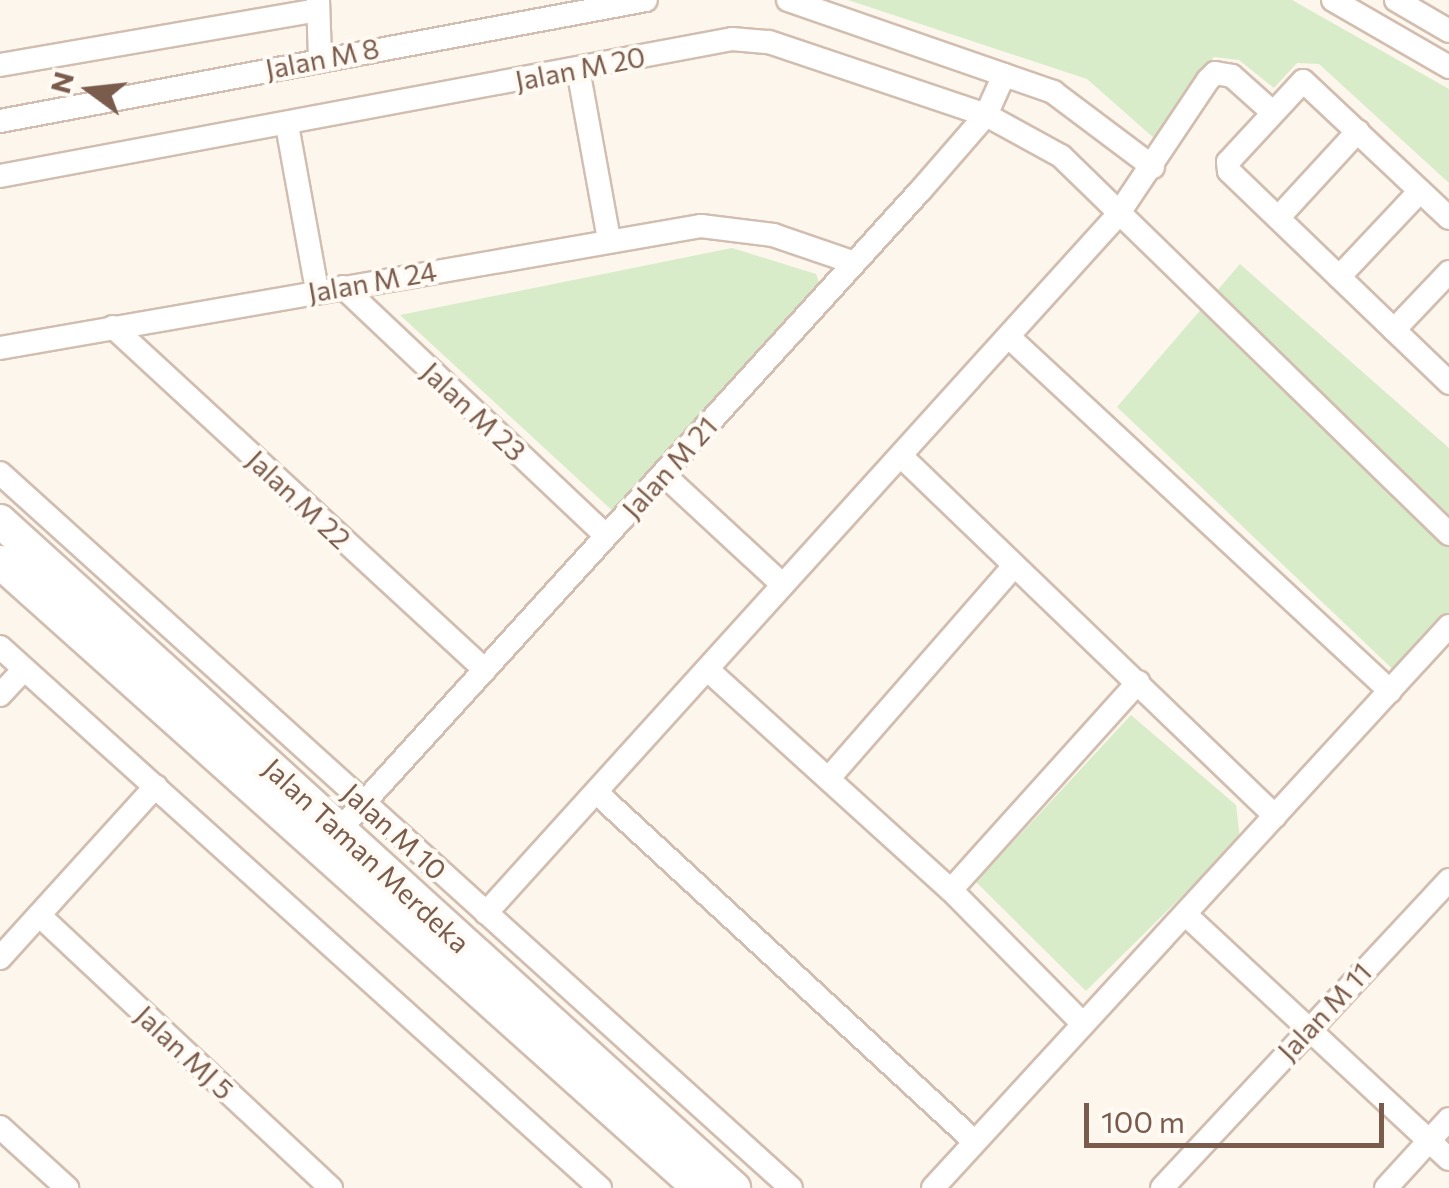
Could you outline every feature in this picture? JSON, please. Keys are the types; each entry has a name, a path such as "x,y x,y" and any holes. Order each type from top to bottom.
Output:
{"main road":[{"name":"Jalan Taman Merdeka","path":"0,521 330,840 700,1188"},
{"name":"Jalan Taman Merdeka","path":"0,562 734,1188"}],"street":[{"name":"Jalan M 8","path":"0,120 320,58 538,10 646,0"},
{"path":"788,0 1004,74 1080,108 1153,167"},
{"path":"1333,0 1449,67"},
{"path":"1396,0 1449,30"},
{"path":"0,65 317,5 320,58"},
{"name":"Jalan M 20","path":"0,176 749,39 986,115 1061,156 1116,216 1449,534"},
{"path":"578,68 609,239"},
{"path":"486,914 1010,338 1116,216 1215,73 1232,76 1270,110"},
{"name":"Jalan M 21","path":"330,840 986,115 1004,74"},
{"path":"1449,218 1303,81 1270,110 1228,162 1229,171 1449,384"},
{"path":"287,125 317,290"},
{"path":"1278,218 1358,131"},
{"path":"1339,277 1420,191"},
{"name":"Jalan M 24","path":"0,348 701,226 746,228 852,262"},
{"path":"1394,330 1449,272"},
{"name":"Jalan M 23","path":"343,287 606,536"},
{"name":"Jalan M 22","path":"112,328 485,670"},
{"path":"1010,338 1390,691"},
{"path":"902,457 1275,816"},
{"name":"Jalan M 10","path":"0,472 791,1188"},
{"path":"663,474 783,584"},
{"path":"829,778 1014,566"},
{"path":"933,1188 1449,626"},
{"path":"0,648 600,1188"},
{"path":"0,696 24,669"},
{"path":"708,670 951,890 1084,1024"},
{"path":"951,890 1138,682"},
{"path":"0,958 156,786"},
{"path":"596,792 975,1142"},
{"name":"Jalan M 11","path":"1162,1188 1449,880"},
{"path":"1185,914 1449,1159"},
{"name":"Jalan MJ 5","path":"39,916 331,1188"},
{"path":"1386,1188 1449,1119"},
{"path":"0,1127 52,1183"}],"green space":[{"path":"848,0 1292,0 1449,89 1449,183 1319,64 1297,63 1274,88 1239,60 1214,57 1155,139 1087,79"},
{"path":"732,248 816,274 822,290 617,515 400,315"},
{"path":"1240,264 1449,448 1449,625 1402,678 1117,407"},
{"path":"1131,715 1236,805 1240,839 1086,991 976,882"}]}
